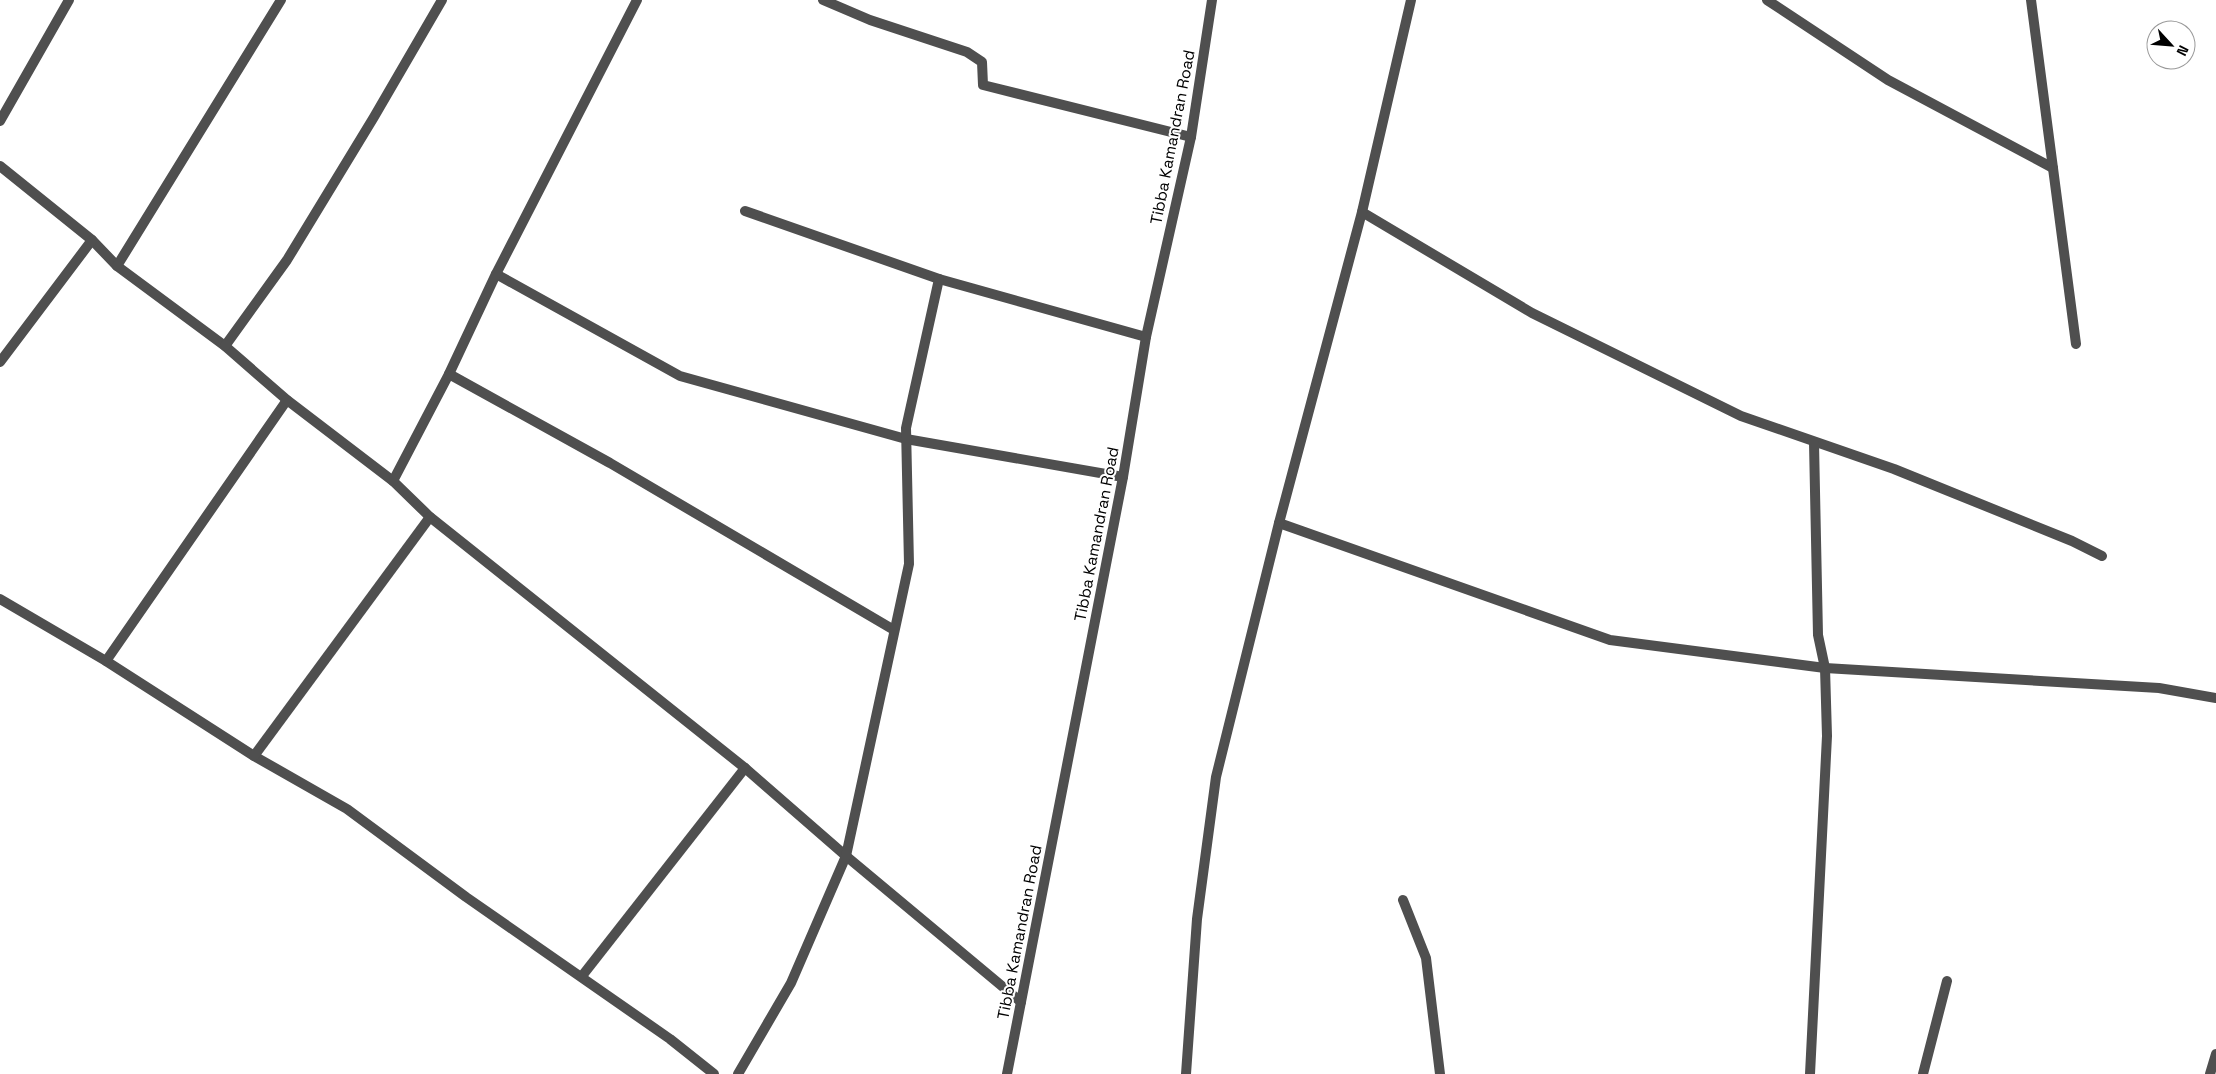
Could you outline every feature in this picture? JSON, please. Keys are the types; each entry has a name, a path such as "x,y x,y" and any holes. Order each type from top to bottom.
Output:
{"street":[{"path":"0,121 69,0"},
{"path":"117,266 281,0"},
{"path":"224,346 287,260 374,117 442,0"},
{"path":"393,481 448,374 496,274 637,0"},
{"path":"823,0 870,20 967,52 982,62 983,85 1191,137"},
{"name":"Tibba Kamandran Road","path":"1007,1074 1124,477 1146,337 1191,137 1211,0"},
{"path":"1186,1074 1197,919 1216,777 1279,523 1362,212 1411,0"},
{"path":"1767,0 1888,80 2053,168"},
{"path":"2031,0 2076,344"},
{"path":"0,166 92,240 117,266 224,346 287,400 393,481 430,517 745,768 846,856 1021,1002"},
{"path":"746,211 938,279 1146,337"},
{"path":"1362,212 1532,313 1741,416 1894,469 2072,540 2102,556"},
{"path":"0,362 92,240"},
{"path":"496,274 680,376 906,439 1124,477"},
{"path":"738,1074 791,983 846,856 909,564 906,428 938,279"},
{"path":"448,374 610,463 894,630"},
{"path":"106,661 287,400"},
{"path":"1810,1074 1827,736 1825,668 1818,635 1814,442"},
{"path":"254,756 430,517"},
{"path":"1279,523 1610,640 1825,668 2160,688 2216,698"},
{"path":"0,599 106,661 254,756 347,809 466,897 670,1039 714,1074"},
{"path":"582,976 745,768"},
{"path":"1403,900 1426,958 1440,1074"},
{"path":"1923,1074 1947,981"},
{"path":"2210,1074 2216,1054"}]}
